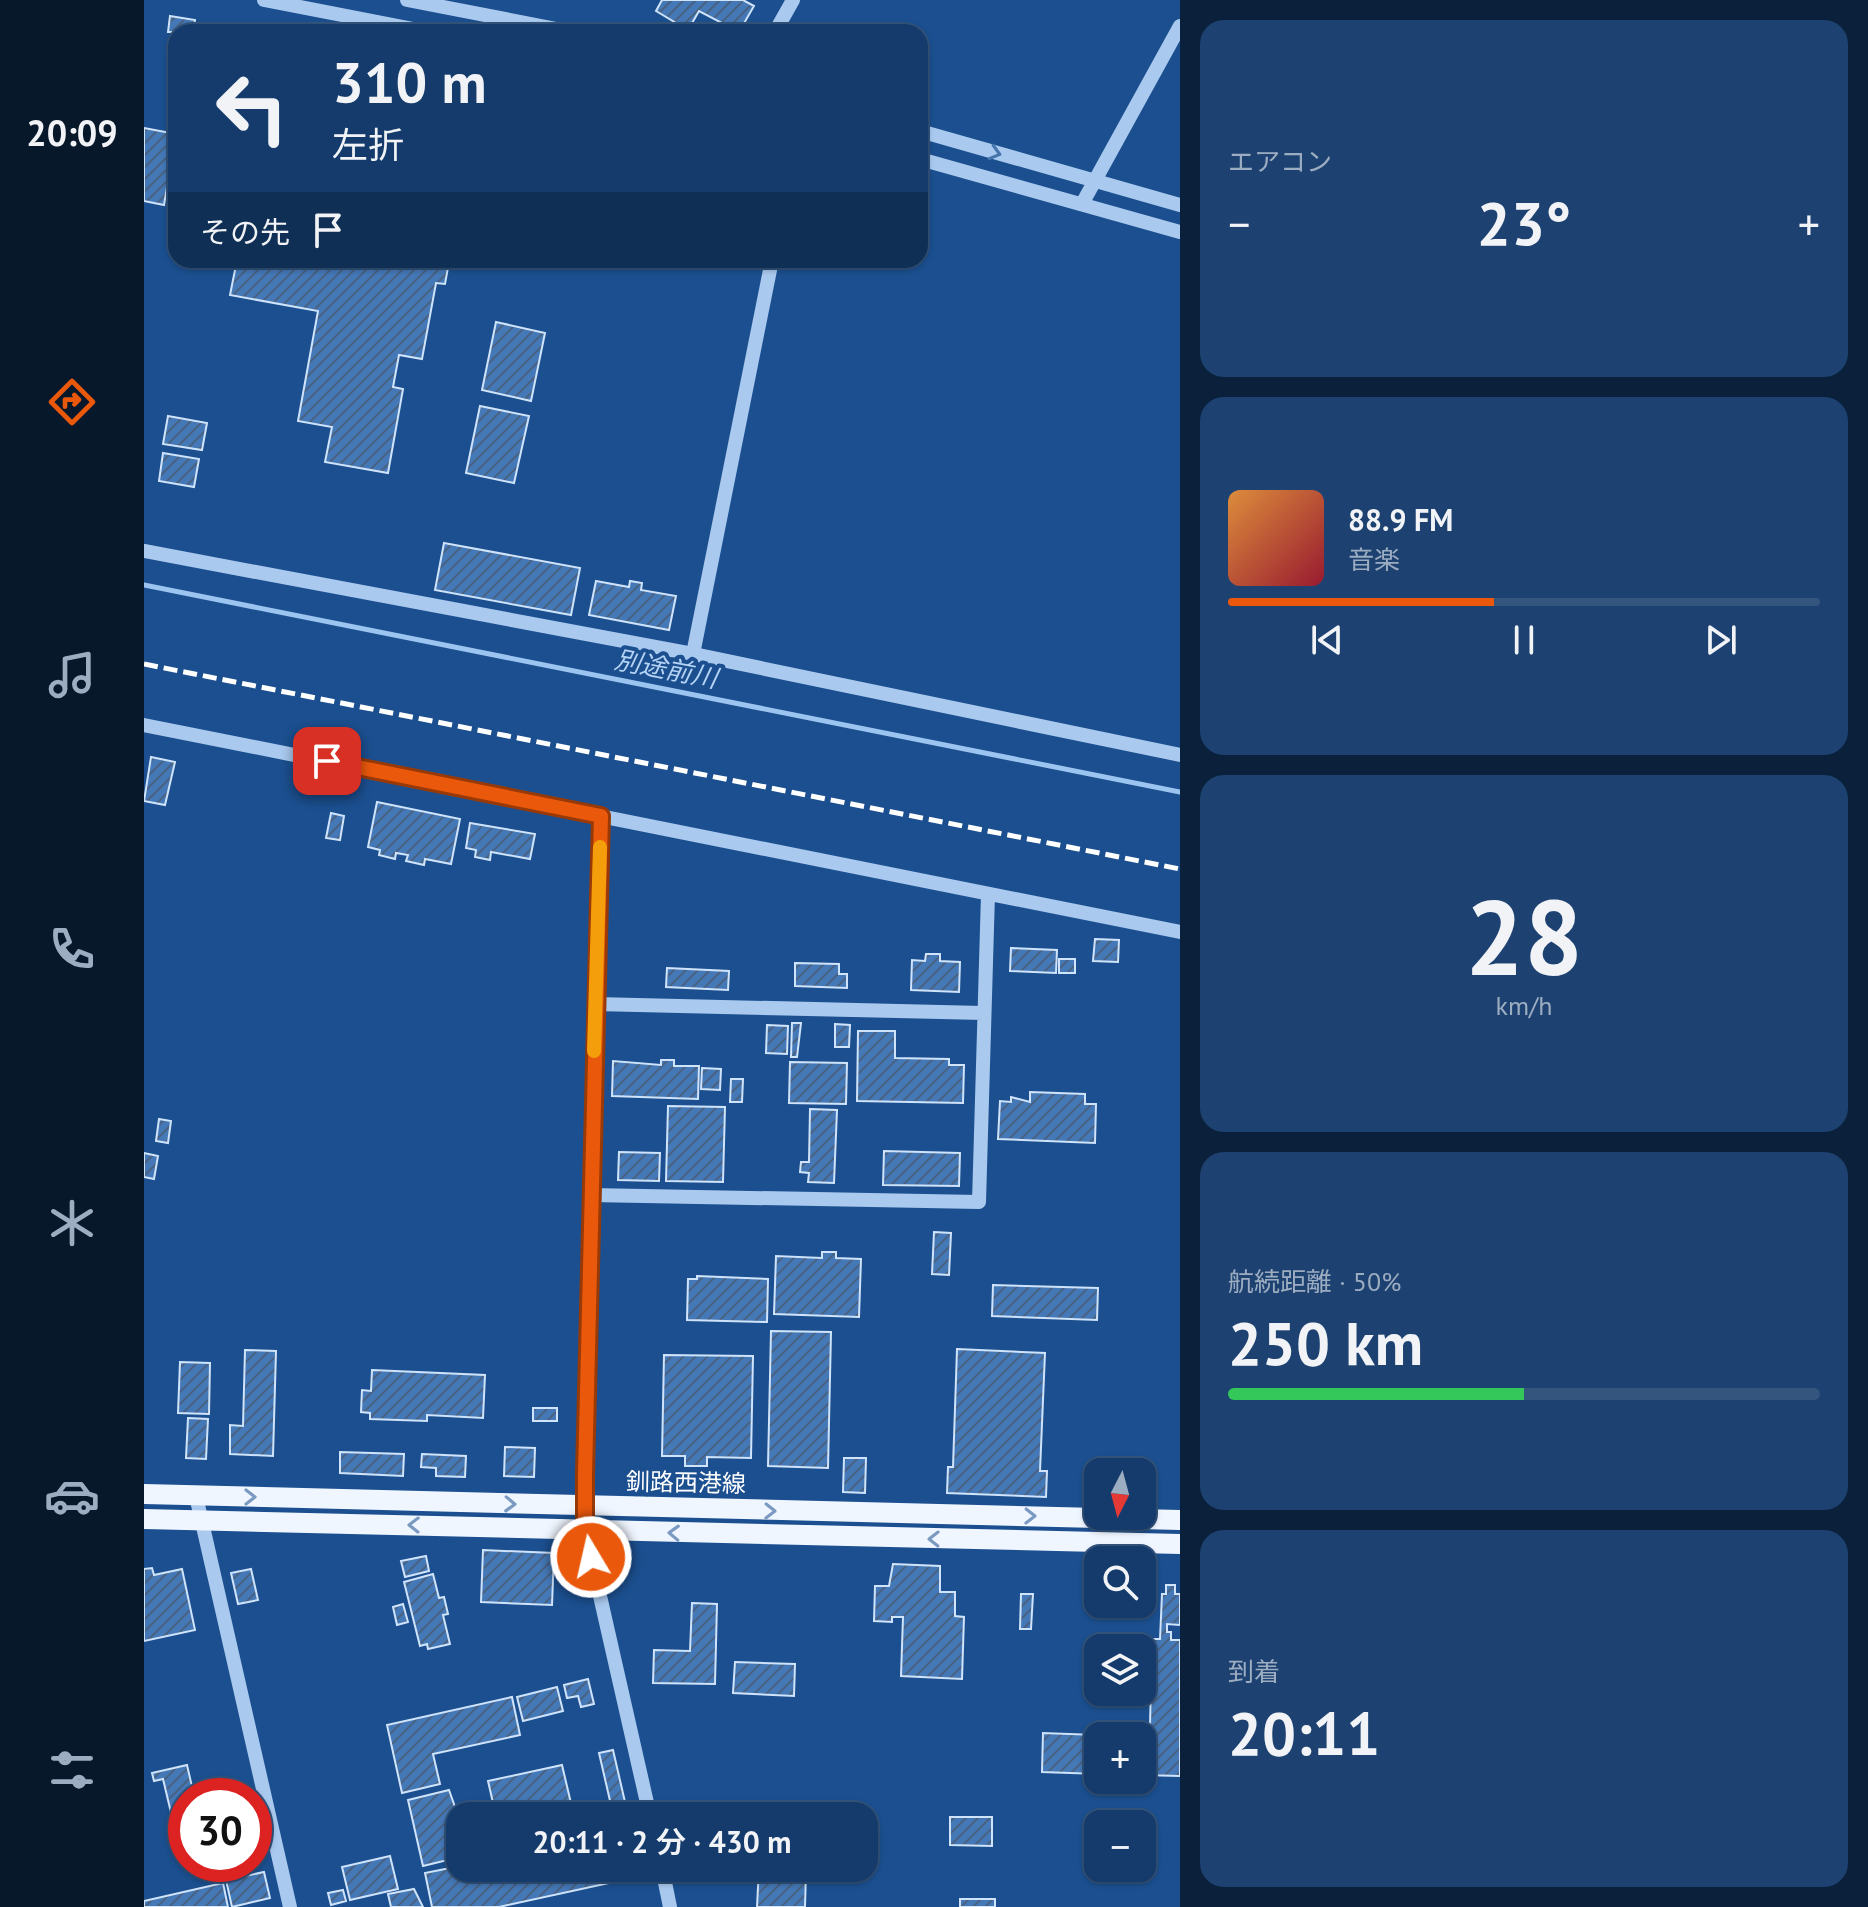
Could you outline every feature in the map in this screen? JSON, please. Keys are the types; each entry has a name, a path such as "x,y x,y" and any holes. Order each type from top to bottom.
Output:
{"main road":[{"name":"釧路西港線","path":"144,1494 1180,1520"},
{"name":"釧路西港線","path":"144,1519 1180,1544"}],"street":[{"path":"264,0 388,24"},
{"path":"399,24 410,0 532,24"},
{"path":"780,24 793,0"},
{"path":"1082,204 1180,26"},
{"path":"928,133 1180,205"},
{"path":"928,161 1180,232"},
{"path":"693,654 770,268"},
{"path":"144,551 693,654 1180,755"},
{"path":"144,725 1180,932"},
{"path":"601,816 590,1195 585,1530 647,1802"},
{"path":"590,1195 979,1202 988,894"},
{"path":"595,1004 983,1013"},
{"path":"196,1496 290,1907"},
{"path":"665,1882 670,1907"}],"building":[{"path":"662,0 743,0 754,6 744,24 724,24 699,11 691,24 678,24 656,11"},
{"path":"170,16 195,20 194,24 169,24"},
{"path":"144,128 168,132 168,181 164,205 144,201"},
{"path":"235,268 448,268 445,284 436,283 422,359 399,355 393,387 403,389 388,473 325,462 332,427 298,421 318,311 230,295"},
{"path":"496,322 545,333 531,401 482,390"},
{"path":"480,406 529,416 514,483 466,473"},
{"path":"168,416 207,423 202,450 163,444"},
{"path":"163,453 199,459 194,487 159,481"},
{"path":"444,543 580,568 571,615 435,590"},
{"path":"596,581 629,587 630,581 642,583 641,590 676,596 669,630 589,615"},
{"path":"151,757 175,762 165,805 144,801"},
{"path":"377,802 460,819 451,864 425,859 424,865 406,861 408,855 396,853 395,859 379,855 380,850 368,847"},
{"path":"331,813 344,816 340,840 326,838"},
{"path":"470,823 535,834 530,859 491,852 490,860 475,857 476,850 466,848"},
{"path":"1095,939 1119,940 1118,962 1093,961"},
{"path":"1011,948 1057,950 1056,973 1010,971"},
{"path":"926,954 940,954 940,961 960,962 959,992 911,990 912,960 925,961"},
{"path":"1059,959 1075,959 1075,973 1059,973"},
{"path":"795,963 839,964 839,974 847,974 847,988 795,986"},
{"path":"667,968 729,971 728,990 666,987"},
{"path":"792,1023 801,1023 797,1057 791,1057"},
{"path":"835,1024 850,1025 849,1047 835,1047"},
{"path":"767,1025 788,1026 787,1054 766,1053"},
{"path":"858,1031 895,1031 895,1058 949,1059 949,1065 964,1065 963,1103 857,1101"},
{"path":"661,1060 674,1060 674,1066 699,1066 698,1099 612,1096 613,1061 661,1065"},
{"path":"790,1062 847,1063 846,1104 789,1103"},
{"path":"702,1068 721,1069 720,1090 701,1089"},
{"path":"731,1079 743,1079 742,1102 730,1102"},
{"path":"1030,1092 1085,1094 1085,1104 1096,1104 1095,1143 998,1139 1000,1101 1011,1102 1011,1097 1030,1102"},
{"path":"668,1106 725,1107 723,1182 666,1181"},
{"path":"810,1109 837,1110 834,1183 808,1182 809,1173 800,1172 801,1162 809,1162"},
{"path":"159,1119 171,1121 168,1143 156,1141"},
{"path":"884,1151 960,1153 959,1186 883,1185"},
{"path":"619,1152 660,1153 659,1181 618,1180"},
{"path":"144,1153 158,1156 154,1179 144,1177"},
{"path":"934,1232 951,1233 949,1275 932,1274"},
{"path":"822,1252 836,1252 836,1258 861,1259 859,1317 774,1314 776,1256 822,1258"},
{"path":"697,1276 768,1279 767,1322 687,1320 688,1279 697,1279"},
{"path":"993,1285 1098,1288 1097,1320 992,1316"},
{"path":"771,1331 831,1332 828,1468 768,1466"},
{"path":"957,1349 1045,1353 1040,1471 1047,1471 1046,1497 947,1493 948,1467 953,1467"},
{"path":"245,1350 276,1351 273,1456 230,1454 230,1425 243,1426"},
{"path":"664,1355 753,1356 751,1458 707,1457 707,1466 685,1466 685,1456 662,1456"},
{"path":"180,1362 210,1363 209,1414 178,1413"},
{"path":"372,1370 485,1375 483,1418 427,1415 427,1421 370,1419 370,1413 361,1412 362,1390 371,1391"},
{"path":"533,1408 557,1408 557,1421 533,1421"},
{"path":"188,1418 208,1419 206,1459 186,1458"},
{"path":"505,1447 535,1448 534,1477 504,1476"},
{"path":"340,1452 404,1454 403,1476 340,1473"},
{"path":"422,1454 466,1456 465,1477 436,1476 436,1468 421,1467"},
{"path":"844,1458 866,1458 865,1493 843,1492"},
{"path":"483,1550 554,1553 552,1605 481,1602"},
{"path":"426,1556 429,1571 405,1577 401,1561"},
{"path":"893,1564 940,1566 940,1592 955,1592 955,1616 964,1617 962,1679 901,1676 903,1617 892,1617 892,1622 874,1621 875,1586 889,1586"},
{"path":"152,1568 154,1575 182,1569 195,1630 144,1641 144,1569"},
{"path":"251,1569 258,1600 238,1604 231,1573"},
{"path":"433,1574 439,1598 444,1597 448,1614 443,1615 450,1644 428,1649 427,1644 420,1646 404,1582"},
{"path":"1166,1585 1175,1585 1175,1594 1180,1594 1180,1625 1167,1624 1167,1632 1171,1632 1171,1640 1180,1640 1180,1776 1156,1775 1156,1722 1150,1722 1150,1706 1156,1706 1156,1639 1160,1639 1162,1594 1166,1594"},
{"path":"1021,1594 1033,1594 1031,1629 1020,1629"},
{"path":"692,1603 717,1604 715,1684 653,1683 654,1650 690,1651"},
{"path":"403,1604 408,1622 397,1625 393,1607"},
{"path":"735,1662 795,1664 794,1696 733,1693"},
{"path":"588,1679 594,1704 581,1707 578,1696 567,1698 564,1685"},
{"path":"557,1687 563,1711 523,1721 517,1697"},
{"path":"512,1697 520,1735 433,1754 440,1784 402,1793 387,1725"},
{"path":"1043,1733 1084,1735 1084,1774 1042,1772"},
{"path":"613,1750 625,1802 610,1802 599,1753"},
{"path":"187,1765 190,1778 168,1778 168,1800 163,1779 154,1781 152,1773"},
{"path":"562,1765 571,1802 493,1802 488,1781"},
{"path":"449,1790 453,1802 446,1802 446,1860 423,1866 408,1800"},
{"path":"950,1817 992,1817 992,1846 950,1845"},
{"path":"390,1856 398,1889 350,1900 342,1867"},
{"path":"446,1869 446,1882 609,1883 499,1907 432,1907 425,1873"},
{"path":"226,1882 266,1882 270,1898 232,1907"},
{"path":"758,1882 806,1882 805,1907 757,1907"},
{"path":"223,1883 228,1907 144,1907 144,1901"},
{"path":"414,1889 423,1907 391,1907 388,1894"},
{"path":"343,1890 346,1901 331,1905 328,1893"},
{"path":"960,1899 995,1899 995,1907 960,1907"}],"waterway":[{"name":"別途前川","path":"144,585 1180,792"}],"railway":[{"path":"144,664 1180,869"}],"slow traffic":[{"path":"594,1051 600,847"}],"route":[{"path":"327,761 601,816 585,1474 585,1530 591,1557"}]}
